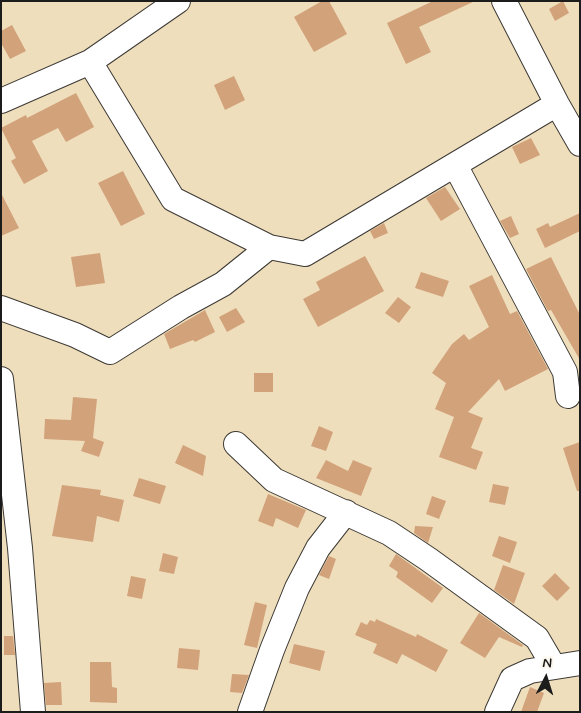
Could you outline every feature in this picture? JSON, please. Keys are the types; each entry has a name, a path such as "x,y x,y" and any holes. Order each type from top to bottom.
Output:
{"street":[{"path":"1,101 90,62 178,1"},
{"path":"504,1 557,104 580,144"},
{"path":"90,62 173,199 269,247 305,254 557,104"},
{"path":"455,165 565,372 568,396"},
{"path":"1,308 76,336 110,352 181,307 223,284 269,247"},
{"path":"1,379 20,548 33,712"},
{"path":"236,444 274,480 390,532 436,564 537,638 554,667"},
{"path":"250,712 297,588 318,548 346,512"},
{"path":"497,712 512,679 530,671 580,663"}],"building":[{"path":"322,1 329,1 347,34 314,52 294,17"},
{"path":"433,1 475,1 419,27 431,52 406,64 387,23"},
{"path":"563,1 569,13 555,21 549,9"},
{"path":"12,25 26,51 10,59 1,43 1,31"},
{"path":"234,76 245,100 225,110 214,85"},
{"path":"76,93 94,127 66,142 58,128 32,141 48,171 24,184 11,161 16,158 1,128 26,115 27,118"},
{"path":"531,138 540,155 520,164 512,147"},
{"path":"123,171 145,214 121,226 98,183"},
{"path":"445,187 460,209 441,221 426,198"},
{"path":"1,193 19,228 1,236"},
{"path":"580,213 580,231 545,248 536,229 548,223 550,227"},
{"path":"511,216 519,234 510,238 500,221"},
{"path":"384,223 388,233 374,239 370,231"},
{"path":"100,253 105,283 76,287 71,257"},
{"path":"365,256 384,291 318,327 303,299 320,290 316,282"},
{"path":"551,257 580,315 580,360 551,310 548,311 526,269"},
{"path":"421,272 449,281 443,297 415,288"},
{"path":"492,275 510,314 517,311 548,369 505,391 499,379 468,412 483,418 471,448 483,452 476,470 439,457 454,417 435,409 446,383 432,373 452,344 464,334 469,340 489,327 469,286"},
{"path":"398,297 411,307 399,323 385,313"},
{"path":"236,308 245,322 227,332 219,317"},
{"path":"205,310 215,332 195,342 193,340 170,349 164,334"},
{"path":"254,373 273,373 273,392 254,392"},
{"path":"73,397 97,399 93,438 104,442 99,457 81,451 85,441 44,439 45,419 71,420"},
{"path":"319,426 333,432 326,451 311,446"},
{"path":"580,442 580,491 577,491 563,448"},
{"path":"183,445 206,456 203,476 175,463"},
{"path":"326,460 348,471 353,460 372,468 361,496 316,478"},
{"path":"139,478 166,486 160,504 133,496"},
{"path":"493,484 509,487 505,505 489,502"},
{"path":"62,485 101,490 100,495 124,500 119,522 97,516 93,542 52,536"},
{"path":"268,494 306,510 298,528 276,518 273,527 258,521"},
{"path":"432,496 446,501 439,519 426,514"},
{"path":"415,526 433,527 428,543 414,533"},
{"path":"499,536 517,542 510,563 492,556"},
{"path":"163,553 178,557 174,574 159,571"},
{"path":"396,554 443,588 432,603 396,577 398,572 389,566"},
{"path":"329,556 336,559 329,579 319,575"},
{"path":"503,565 525,573 514,604 494,590"},
{"path":"555,573 570,588 557,601 542,586"},
{"path":"131,576 146,579 142,599 127,596"},
{"path":"255,602 267,605 257,648 244,645"},
{"path":"479,613 523,645 522,647 499,637 485,658 460,643"},
{"path":"376,619 416,637 417,634 448,650 436,672 402,654 397,664 373,653 377,644 355,635 361,622 367,625 370,620 375,622"},
{"path":"4,636 13,636 15,655 4,655"},
{"path":"294,644 325,651 320,671 289,663"},
{"path":"179,648 200,650 198,670 177,668"},
{"path":"90,662 111,662 112,687 117,688 117,703 90,702"},
{"path":"232,674 249,675 242,693 230,692"},
{"path":"61,682 62,705 46,705 44,683"},
{"path":"530,687 544,693 537,712 521,712"}]}
